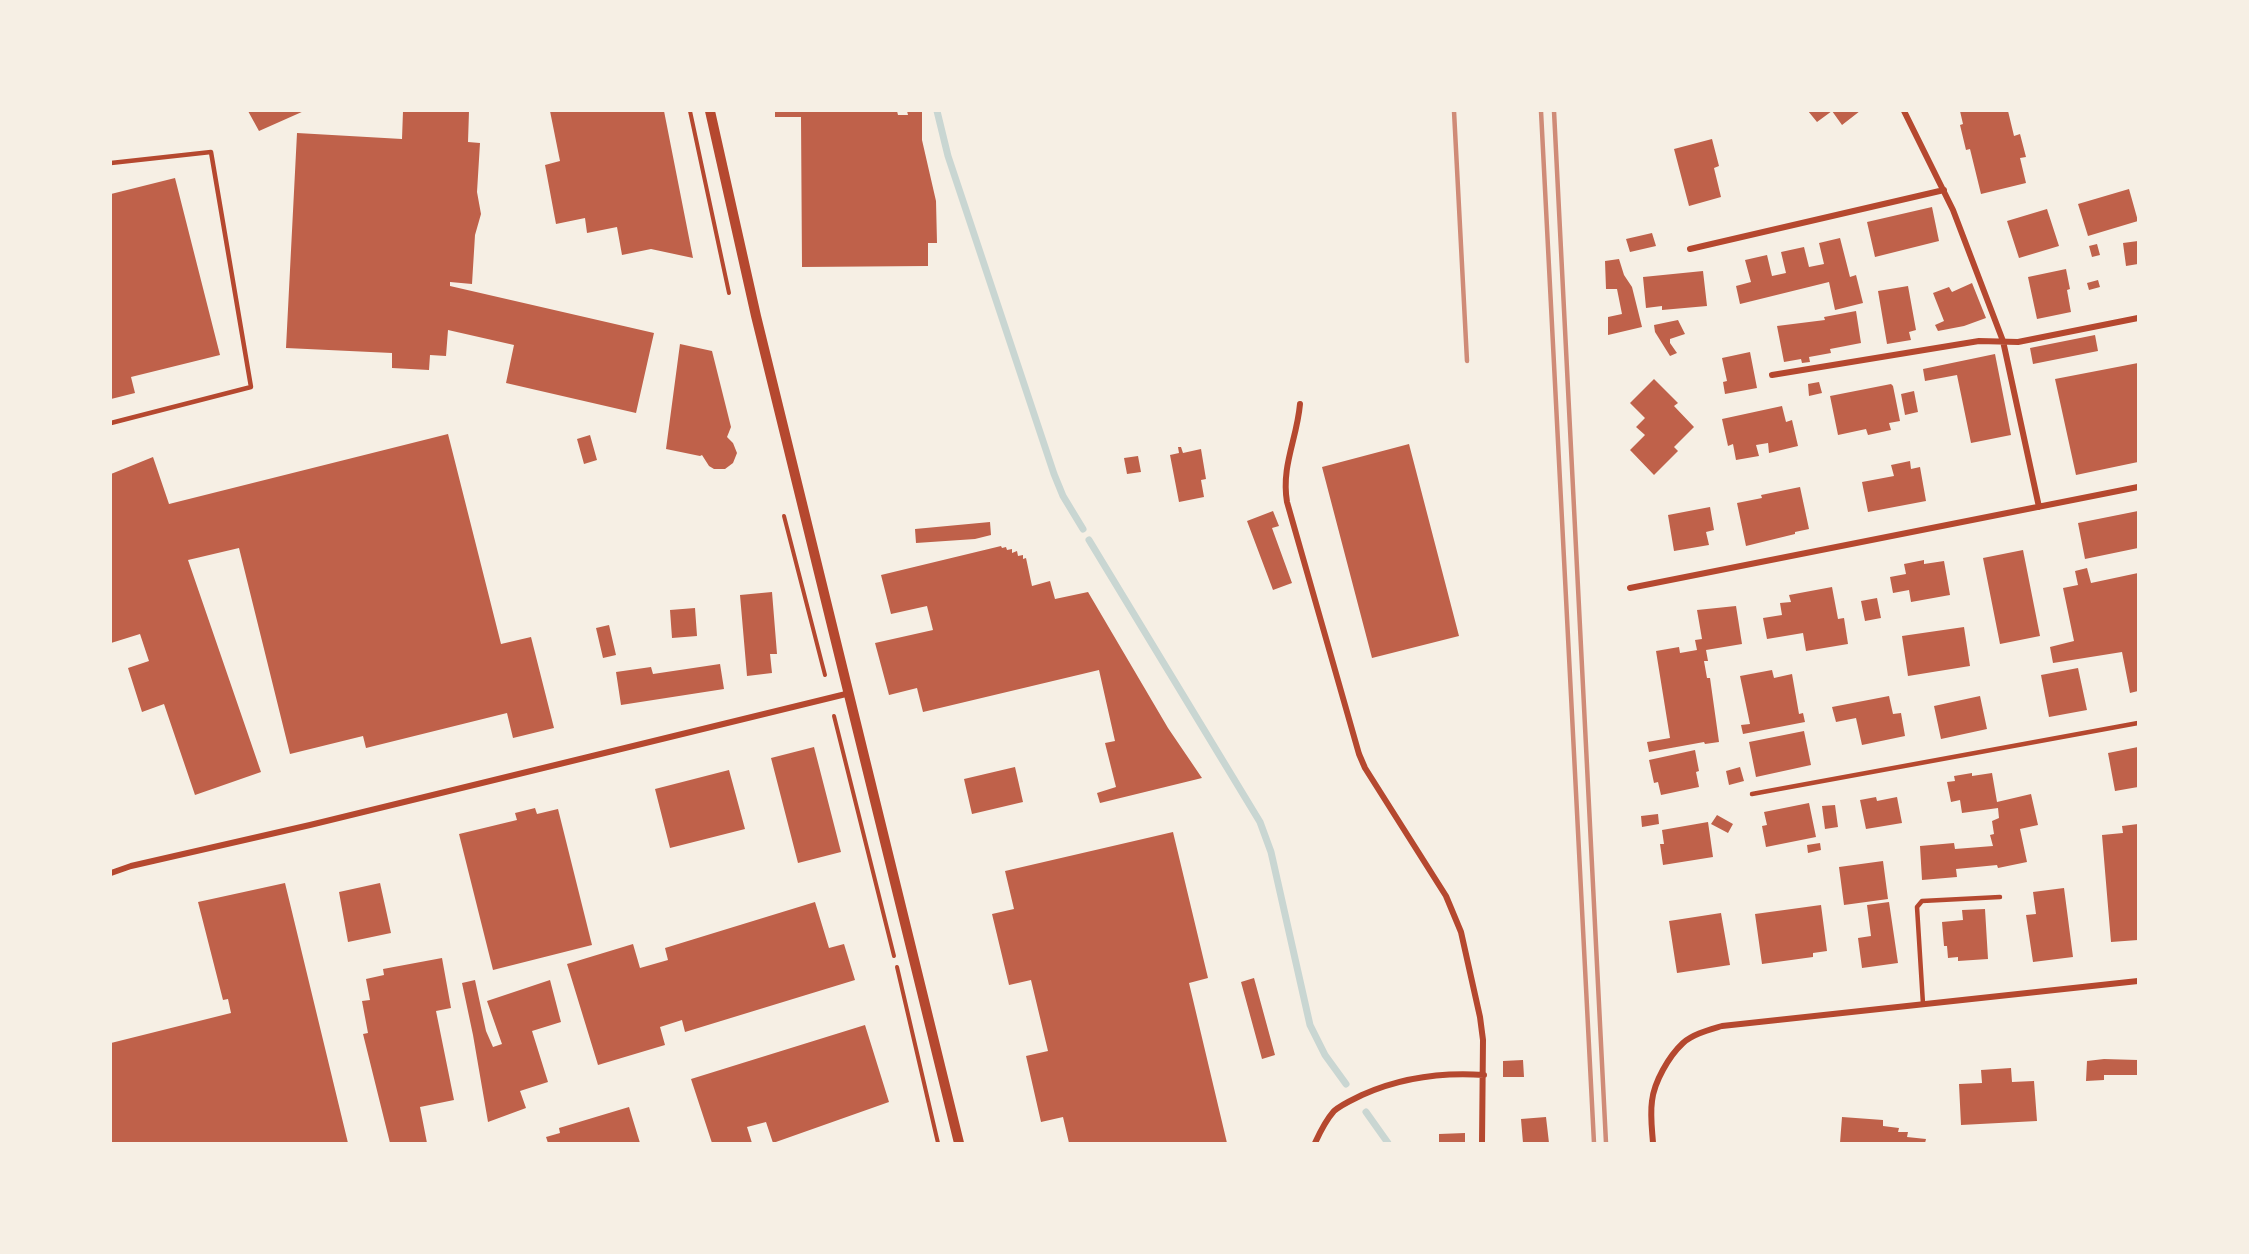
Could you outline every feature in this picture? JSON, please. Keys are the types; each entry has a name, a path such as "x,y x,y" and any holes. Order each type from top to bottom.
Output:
{"street":[{"path":"710,111 758,327 959,1143"},
{"path":"1904,111 1953,210 2003,341 2039,507"},
{"path":"1690,249 1944,190"},
{"path":"1772,375 1979,341 2018,342 2138,318"},
{"path":"1300,404 1299,420 1285,475 1287,502 1359,754 1365,768 1446,896 1461,932 1480,1017 1484,1075 1482,1143"},
{"path":"1630,588 2138,487"},
{"path":"111,873 131,866 310,825 850,693"},
{"path":"1653,1143 1652,1098 1660,1079 1671,1058 1684,1042 1701,1033 1722,1026 2138,981"},
{"path":"1315,1143 1332,1113 1342,1105 1375,1089 1435,1074 1484,1075"}],"lane":[{"path":"111,163 211,152 251,387 111,423"},
{"path":"1752,794 2138,723"},
{"path":"1923,1004 1917,907 1922,901 2000,897"}],"path":[{"path":"690,111 729,293"},
{"path":"784,516 825,675"},
{"path":"834,716 938,1143"}],"building":[{"path":"248,111 304,111 259,131"},
{"path":"403,111 469,111 468,142 480,143 477,192 481,214 475,235 472,284 450,282 450,286 654,333 636,413 506,383 514,345 448,330 446,356 430,355 429,370 392,368 392,353 286,348 297,133 402,139"},
{"path":"550,111 664,111 693,258 651,249 622,255 617,227 587,233 585,218 556,224 545,165 560,161"},
{"path":"775,111 897,111 898,115 908,115 907,111 922,111 922,140 936,201 937,243 928,243 928,266 802,267 801,117 775,117"},
{"path":"1808,111 1832,111 1817,122"},
{"path":"1832,111 1860,111 1842,125"},
{"path":"1960,111 2008,111 2014,136 2020,134 2026,157 2020,158 2026,183 1981,194 1970,149 1966,150 1960,125 1963,124"},
{"path":"1712,139 1719,166 1714,168 1721,197 1689,206 1674,149"},
{"path":"175,178 220,355 131,377 135,393 111,399 111,194"},
{"path":"2129,189 2138,221 2088,236 2078,204"},
{"path":"1932,207 1939,241 1875,257 1867,222"},
{"path":"2047,209 2059,246 2019,258 2007,221"},
{"path":"1652,233 1656,246 1630,252 1626,239"},
{"path":"1840,238 1850,277 1856,275 1863,303 1835,310 1829,282 1740,304 1736,286 1751,282 1745,260 1767,255 1772,276 1786,273 1781,252 1804,247 1809,267 1824,264 1819,243"},
{"path":"2138,241 2138,264 2126,266 2123,243"},
{"path":"2097,244 2100,255 2092,257 2089,246"},
{"path":"1619,259 1624,275 1632,287 1642,327 1608,335 1608,317 1622,314 1617,289 1606,289 1605,261"},
{"path":"2066,269 2071,312 2037,319 2028,277"},
{"path":"1703,271 1707,306 1662,310 1662,306 1646,308 1643,277"},
{"path":"2098,280 2100,287 2089,290 2087,283"},
{"path":"1972,283 1986,318 1964,326 1938,331 1935,325 1944,321 1933,293 1949,287 1952,292"},
{"path":"1908,286 1916,330 1909,332 1911,340 1887,344 1878,291"},
{"path":"1856,311 1861,343 1830,349 1831,353 1809,357 1810,362 1802,363 1801,359 1784,362 1777,326 1825,320 1824,317"},
{"path":"1678,320 1685,334 1670,339 1677,353 1670,356 1655,332 1654,325"},
{"path":"2095,335 2098,351 2033,364 2030,348"},
{"path":"680,344 712,351 731,427 727,437 733,443 737,453 733,463 725,469 714,469 709,466 702,455 666,449"},
{"path":"1750,352 1757,388 1725,394 1723,382 1727,381 1722,358"},
{"path":"1995,354 2011,435 1971,443 1957,375 1925,381 1923,369"},
{"path":"2138,363 2138,462 2076,475 2055,379"},
{"path":"1654,379 1678,403 1674,406 1694,427 1674,447 1678,451 1654,475 1630,450 1645,435 1636,427 1645,418 1630,403"},
{"path":"1819,382 1822,393 1809,396 1808,384"},
{"path":"1891,384 1900,421 1889,423 1891,430 1868,435 1866,429 1838,435 1830,396"},
{"path":"1914,391 1918,412 1905,415 1901,394"},
{"path":"1782,406 1786,422 1792,420 1798,446 1769,453 1768,443 1756,445 1759,456 1736,460 1733,444 1728,446 1722,419"},
{"path":"448,434 501,644 531,637 554,728 513,738 507,713 366,748 363,736 290,754 239,548 188,560 261,772 195,795 164,704 142,712 128,668 149,661 140,634 111,643 111,474 153,457 169,504"},
{"path":"590,435 597,460 584,464 577,439"},
{"path":"1409,444 1459,636 1372,658 1322,467"},
{"path":"1178,447 1181,447 1183,453 1201,449 1206,479 1201,480 1204,497 1179,502 1170,455 1179,453"},
{"path":"1138,456 1141,472 1127,474 1124,458"},
{"path":"1910,461 1911,469 1920,467 1926,501 1868,512 1862,482 1894,476 1891,465"},
{"path":"1800,487 1809,529 1746,546 1737,503 1762,498 1761,495"},
{"path":"1710,507 1714,530 1706,532 1709,545 1674,551 1668,515"},
{"path":"1273,511 1279,526 1272,528 1292,583 1273,590 1247,521"},
{"path":"2138,511 2138,548 2085,559 2078,523"},
{"path":"990,522 991,535 975,539 916,543 915,529"},
{"path":"1001,546 1006,547 1007,550 1012,549 1012,553 1017,551 1018,556 1023,555 1023,559 1026,558 1032,586 1050,581 1055,599 1088,592 1168,728 1202,778 1100,803 1097,793 1116,787 1105,743 1115,741 1099,670 923,712 917,688 889,695 875,643 933,630 927,606 891,614 881,575"},
{"path":"2023,550 2040,636 2000,644 1983,558"},
{"path":"1924,560 1924,564 1944,561 1950,595 1911,602 1909,590 1893,593 1890,577 1906,574 1904,564"},
{"path":"2087,568 2091,583 2138,573 2138,691 2130,693 2122,652 2053,663 2050,647 2074,641 2063,588 2078,585 2075,571"},
{"path":"1832,587 1838,619 1844,618 1848,644 1806,651 1803,633 1767,639 1763,618 1782,615 1780,603 1791,602 1789,595"},
{"path":"772,592 777,654 770,654 772,673 747,676 740,595"},
{"path":"1877,598 1881,618 1865,621 1861,601"},
{"path":"1736,606 1742,644 1706,650 1708,661 1704,661 1707,678 1710,678 1719,742 1705,744 1704,742 1649,752 1647,742 1670,738 1656,651 1679,647 1680,653 1697,650 1695,640 1702,639 1697,610"},
{"path":"695,608 697,636 672,638 670,610"},
{"path":"609,625 616,655 603,658 596,628"},
{"path":"1964,627 1970,666 1908,676 1902,636"},
{"path":"720,664 724,689 621,705 616,672 651,667 653,674"},
{"path":"2078,668 2087,710 2049,717 2041,675"},
{"path":"1772,670 1774,678 1792,674 1799,714 1803,713 1805,722 1743,734 1741,725 1750,724 1740,676"},
{"path":"1889,696 1893,714 1901,713 1905,736 1862,745 1856,718 1836,722 1832,707"},
{"path":"1980,696 1987,729 1941,739 1934,706"},
{"path":"1804,731 1811,765 1756,777 1749,742"},
{"path":"814,747 841,852 798,863 771,758"},
{"path":"2138,747 2138,787 2115,791 2108,753"},
{"path":"1695,750 1699,787 1661,795 1658,782 1654,783 1649,760"},
{"path":"1015,767 1023,802 972,814 964,779"},
{"path":"1740,767 1744,781 1729,785 1726,771"},
{"path":"729,770 745,829 670,848 655,789"},
{"path":"1972,773 1972,776 1992,773 1997,802 2031,794 2038,825 2020,829 2027,862 1998,868 1997,865 1956,869 1957,877 1922,880 1920,846 1954,843 1955,849 1993,846 1990,835 1994,834 1992,821 1999,818 1998,808 1962,813 1960,800 1951,802 1947,782 1955,781 1954,776"},
{"path":"1876,797 1877,801 1897,797 1902,823 1866,829 1860,800"},
{"path":"1809,803 1816,837 1766,847 1762,826 1767,825 1764,812"},
{"path":"1835,805 1838,827 1825,829 1822,806"},
{"path":"535,808 537,814 558,809 592,945 493,970 459,834 517,820 515,813"},
{"path":"1658,814 1659,824 1642,827 1641,816"},
{"path":"1717,815 1733,824 1728,833 1711,824"},
{"path":"1708,822 1713,857 1663,865 1660,844 1664,844 1662,830"},
{"path":"2138,824 2138,940 2111,942 2102,835 2123,833 2122,826"},
{"path":"1173,832 1208,978 1189,983 1227,1143 1069,1143 1063,1117 1041,1122 1026,1056 1048,1051 1031,980 1009,985 992,914 1014,909 1005,871"},
{"path":"1820,843 1821,850 1808,853 1807,845"},
{"path":"1883,861 1888,899 1844,905 1839,867"},
{"path":"285,883 348,1143 111,1143 111,1043 231,1013 228,999 223,1000 198,902"},
{"path":"380,883 391,933 348,942 339,892"},
{"path":"2064,888 2073,957 2033,962 2026,915 2036,914 2033,892"},
{"path":"815,902 829,948 844,944 855,980 685,1032 682,1020 660,1027 665,1045 598,1065 567,964 633,944 640,968 668,960 665,948"},
{"path":"1889,902 1898,963 1862,968 1858,938 1871,936 1867,905"},
{"path":"1821,905 1827,951 1813,953 1813,957 1762,964 1755,914"},
{"path":"1985,909 1988,959 1958,961 1958,957 1948,958 1947,946 1944,946 1942,922 1963,920 1962,910"},
{"path":"1721,913 1730,965 1677,973 1669,921"},
{"path":"442,958 451,1008 436,1011 454,1100 420,1107 427,1143 390,1143 363,1034 368,1033 362,1001 370,1000 366,979 384,975 383,969"},
{"path":"1254,978 1275,1055 1262,1059 1241,982"},
{"path":"475,980 486,1031 493,1047 502,1044 487,1001 550,980 561,1022 532,1031 548,1082 520,1091 526,1108 488,1122 462,983"},
{"path":"865,1025 889,1102 773,1143 766,1122 747,1127 752,1143 712,1143 691,1079"},
{"path":"1523,1060 1524,1077 1503,1077 1503,1061"},
{"path":"2138,1060 2137,1075 2104,1075 2104,1080 2086,1081 2087,1061"},
{"path":"2011,1068 2012,1082 2034,1081 2037,1121 1961,1125 1959,1084 1982,1083 1981,1070"},
{"path":"629,1107 640,1143 548,1143 546,1137 560,1133 559,1128"},
{"path":"1546,1117 1549,1143 1523,1143 1521,1119"},
{"path":"1842,1117 1883,1120 1883,1126 1899,1128 1898,1132 1908,1132 1907,1137 1926,1139 1925,1143 1840,1143"},
{"path":"1465,1133 1465,1143 1439,1143 1439,1134"}],"waterway":[{"path":"937,111 948,156 1054,474 1063,496 1083,529"},
{"path":"1089,540 1260,822 1271,852 1310,1025 1325,1055 1346,1084"},
{"path":"1366,1112 1388,1143"}],"railway":[{"path":"1454,111 1467,361"},
{"path":"1541,111 1594,1143"},
{"path":"1554,111 1606,1143"}]}
